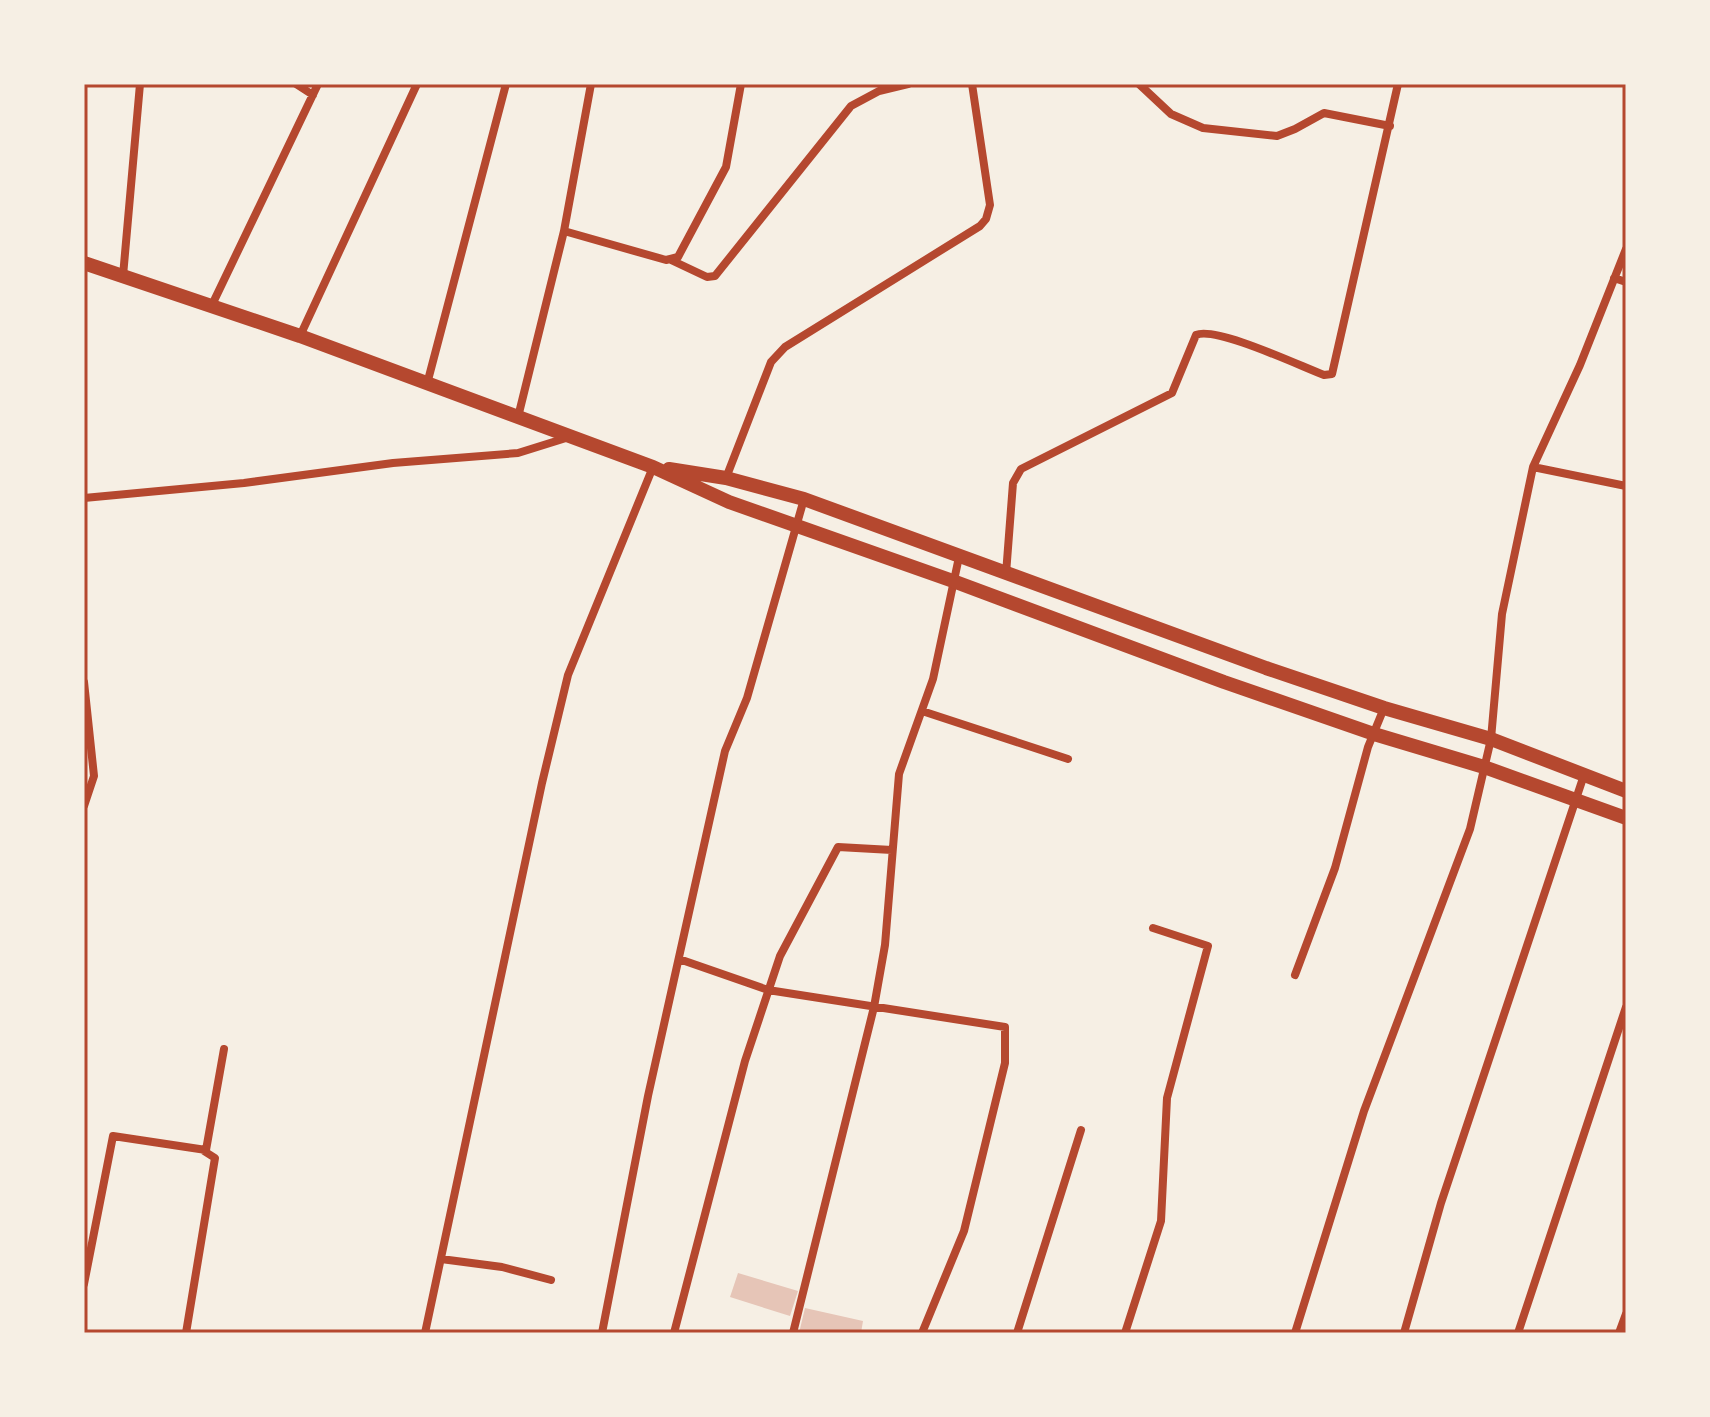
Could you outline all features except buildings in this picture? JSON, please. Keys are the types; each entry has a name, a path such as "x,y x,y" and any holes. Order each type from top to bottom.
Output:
{"main road":[{"path":"84,263 300,336 653,467 704,492 796,527 953,581 1224,682 1374,734 1484,767 1626,818"},
{"path":"653,467 726,478 804,499 1266,668 1384,708 1491,739 1626,791"}],"street":[{"path":"123,276 140,84"},
{"path":"296,84 313,95"},
{"path":"211,307 318,84"},
{"path":"300,336 417,84"},
{"path":"427,384 506,84"},
{"path":"518,417 564,231 591,84"},
{"path":"671,260 681,254 726,167 741,84"},
{"path":"564,231 671,260 707,277 715,276 851,106 880,88 908,84"},
{"path":"726,478 771,362 777,355 980,226 986,219 990,205 972,84"},
{"path":"1139,84 1171,114 1203,128 1277,136 1324,113 1390,126"},
{"path":"1006,574 1013,483 1021,469 1172,393 1196,335 1227,337 1324,375 1332,374 1398,84"},
{"path":"1295,1333 1364,1111 1470,829 1491,739 1502,614 1533,467 1580,365 1626,249"},
{"path":"1614,278 1626,282"},
{"path":"84,498 244,483 393,463 518,453 571,436"},
{"path":"425,1333 542,783 568,675 653,467"},
{"path":"1533,467 1626,486"},
{"path":"602,1333 648,1096 725,751 747,698 804,499"},
{"path":"793,1333 874,1007 885,945 899,774 933,679 959,557"},
{"path":"84,682 94,776 84,806"},
{"path":"1295,975 1335,868 1384,708"},
{"path":"922,711 1068,759"},
{"path":"1404,1333 1441,1203 1584,775"},
{"path":"674,1333 745,1061 780,956 838,847 892,850"},
{"path":"1125,1333 1161,1221 1167,1098 1208,946 1153,928"},
{"path":"679,959 768,990 1005,1027 1005,1063 964,1231 922,1333"},
{"path":"1518,1333 1626,1007"},
{"path":"202,1150 206,1150 224,1049"},
{"path":"1017,1333 1081,1130"},
{"path":"84,1284 113,1136 202,1150 215,1158 186,1333"},
{"path":"441,1259 502,1267 551,1280"},
{"path":"1619,1333 1626,1314"}]}
